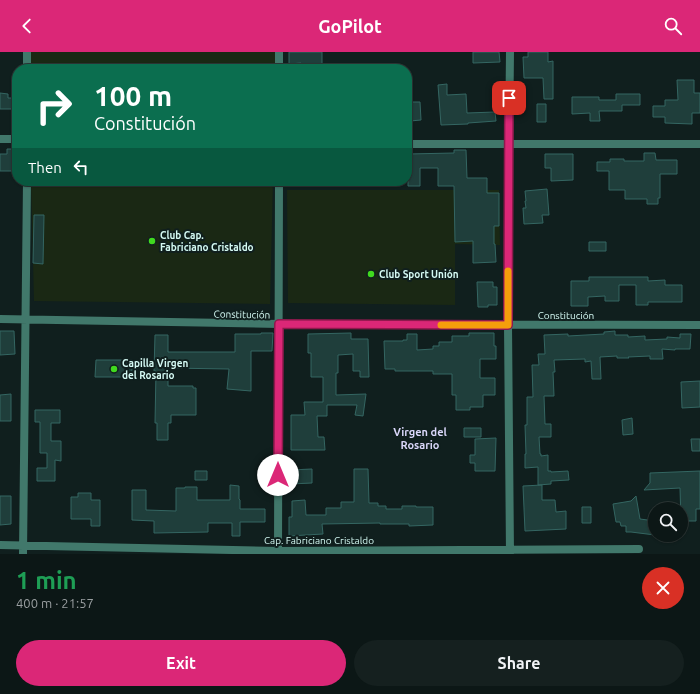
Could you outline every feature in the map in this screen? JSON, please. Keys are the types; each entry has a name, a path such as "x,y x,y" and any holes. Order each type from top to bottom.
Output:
{"street":[{"path":"27,52 27,64"},
{"path":"279,52 279,64"},
{"path":"510,52 508,325 510,552"},
{"path":"0,139 12,139"},
{"path":"412,144 700,144"},
{"path":"23,554 27,186"},
{"path":"278,552 279,186"},
{"name":"Constitución","path":"0,319 279,324 700,326"},
{"name":"Cap. Fabriciano Cristaldo","path":"0,545 278,552 510,552 639,549"}],"green space":[{"path":"28,52 277,52 276,64 29,64"},
{"name":"Club Cap. Fabriciano Cristaldo","path":"31,186 273,186 270,304 34,301"},
{"name":"Club Sport Unión","path":"287,190 499,190 500,245 455,244 455,305 288,303"}],"building":[{"path":"289,52 322,52 322,64 289,64"},
{"path":"473,52 499,52 500,62 473,63"},
{"path":"528,52 548,52 548,62 553,61 553,99 544,99 543,78 524,78 523,57 528,57"},
{"path":"677,80 694,80 694,93 700,93 700,113 692,113 692,124 665,123 665,117 653,117 653,106 665,106 665,100 678,100"},
{"path":"447,84 447,95 466,94 467,113 495,112 496,121 441,125 438,85"},
{"path":"0,93 8,94 8,98 12,98 12,109 0,109"},
{"path":"616,94 640,94 640,105 622,105 622,111 599,111 600,121 590,121 590,113 572,114 572,97 599,97 599,100 616,100"},
{"path":"412,102 420,102 421,120 412,121"},
{"path":"537,104 546,104 546,122 537,122"},
{"path":"7,149 12,149 12,171 0,171 0,154 7,154"},
{"path":"454,150 466,150 467,178 487,178 487,193 499,193 499,226 494,226 496,262 473,263 473,241 455,242 454,186 438,186 438,168 420,168 420,186 412,186 412,154 454,153"},
{"path":"644,153 655,153 656,160 677,160 677,174 660,174 660,198 658,198 658,204 647,204 647,199 625,199 625,190 609,190 609,171 597,171 597,162 610,162 610,159 644,161"},
{"path":"545,154 573,154 573,180 551,181 551,168 545,168"},
{"path":"547,189 549,215 542,215 543,223 524,224 523,208 526,208 525,191"},
{"path":"34,215 44,215 43,264 33,263"},
{"path":"589,242 606,242 606,251 589,251"},
{"path":"589,277 648,277 648,281 665,280 665,285 682,285 682,302 648,302 648,305 636,305 636,285 619,285 619,301 605,301 605,296 588,297 588,306 571,306 571,281 589,281"},
{"path":"477,282 493,282 493,287 497,287 497,305 478,307"},
{"path":"0,331 14,331 15,354 0,355"},
{"path":"615,331 615,335 628,335 628,337 645,336 645,340 667,339 667,337 680,338 680,334 691,334 690,349 662,349 663,359 650,359 650,356 628,357 629,358 617,358 617,356 600,357 601,379 592,379 591,361 585,362 585,359 554,360 554,396 544,396 545,424 551,424 551,437 539,437 540,454 541,456 548,455 548,471 568,471 569,480 551,481 551,484 538,485 538,467 525,468 525,425 527,425 527,397 533,397 532,365 539,365 538,354 545,354 544,335 568,334 568,336 604,334 604,332"},
{"path":"273,333 272,351 251,351 251,391 227,389 229,369 168,368 168,386 193,386 193,388 196,388 196,415 171,415 171,423 168,423 168,440 157,440 157,423 155,423 156,371 154,371 155,335 168,335 168,352 235,352 235,334"},
{"path":"351,333 351,339 368,339 369,377 360,377 360,371 353,371 353,354 338,355 336,395 366,394 363,416 355,415 357,405 327,405 327,416 317,416 318,437 324,437 325,450 291,450 291,415 305,415 304,402 323,402 323,377 311,377 311,353 308,353 308,334"},
{"path":"469,333 494,333 496,359 480,359 480,378 495,378 495,395 483,395 483,407 470,407 470,410 456,410 456,395 452,395 452,374 433,374 433,371 395,371 395,369 385,369 384,341 403,341 407,340 407,334 417,334 417,350 433,349 433,346 439,346 439,342 452,342 452,336 469,336"},
{"name":"Capilla Virgen del Rosario","path":"96,360 132,360 132,377 95,377"},
{"path":"700,381 700,407 682,408 681,382"},
{"path":"11,394 11,421 0,421 0,395"},
{"path":"35,410 60,410 60,423 51,423 51,441 61,441 61,461 55,460 55,481 37,481 37,468 47,468 47,453 40,453 40,422 35,422"},
{"path":"632,418 633,434 623,435 622,420"},
{"path":"464,428 481,428 481,437 464,437"},
{"path":"496,438 495,471 475,471 475,463 470,463 470,455 475,455 475,439"},
{"path":"691,439 700,439 700,451 692,451"},
{"path":"312,469 312,483 290,484 290,470"},
{"path":"354,469 368,469 369,503 378,503 378,506 386,506 386,509 402,509 402,506 433,507 433,525 409,526 409,524 380,523 322,524 323,534 289,536 289,517 292,517 292,501 305,500 306,515 326,515 326,508 341,508 341,502 354,502"},
{"path":"195,471 207,471 207,480 195,480"},
{"path":"700,471 700,509 696,509 696,521 688,521 688,502 680,502 680,488 644,490 650,483 650,473"},
{"path":"230,485 239,486 240,509 265,509 265,522 240,522 240,536 232,536 232,523 208,523 208,532 154,533 154,521 132,520 132,490 146,490 146,510 176,511 176,488 197,487 197,500 230,500"},
{"path":"542,485 542,500 555,500 556,512 566,511 566,529 525,531 523,486"},
{"path":"78,493 91,493 91,500 100,500 100,526 91,526 91,519 71,519 71,497 78,497"},
{"path":"0,496 11,496 11,524 0,525"},
{"path":"636,496 640,519 648,520 648,534 626,532 626,526 621,526 620,522 616,522 613,504 631,501"},
{"path":"582,507 591,507 591,523 582,523"}],"slow traffic":[{"path":"441,325 508,325 508,271"}],"place":[{"name":"Club Cap. Fabriciano Cristaldo","path":"152,241"},
{"name":"Club Sport Unión","path":"371,274"},
{"name":"Capilla Virgen del Rosario","path":"114,369"}],"district":[{"name":"Virgen del Rosario","path":"420,438"}],"route":[{"path":"278,475 279,324 508,325 509,98"}]}
